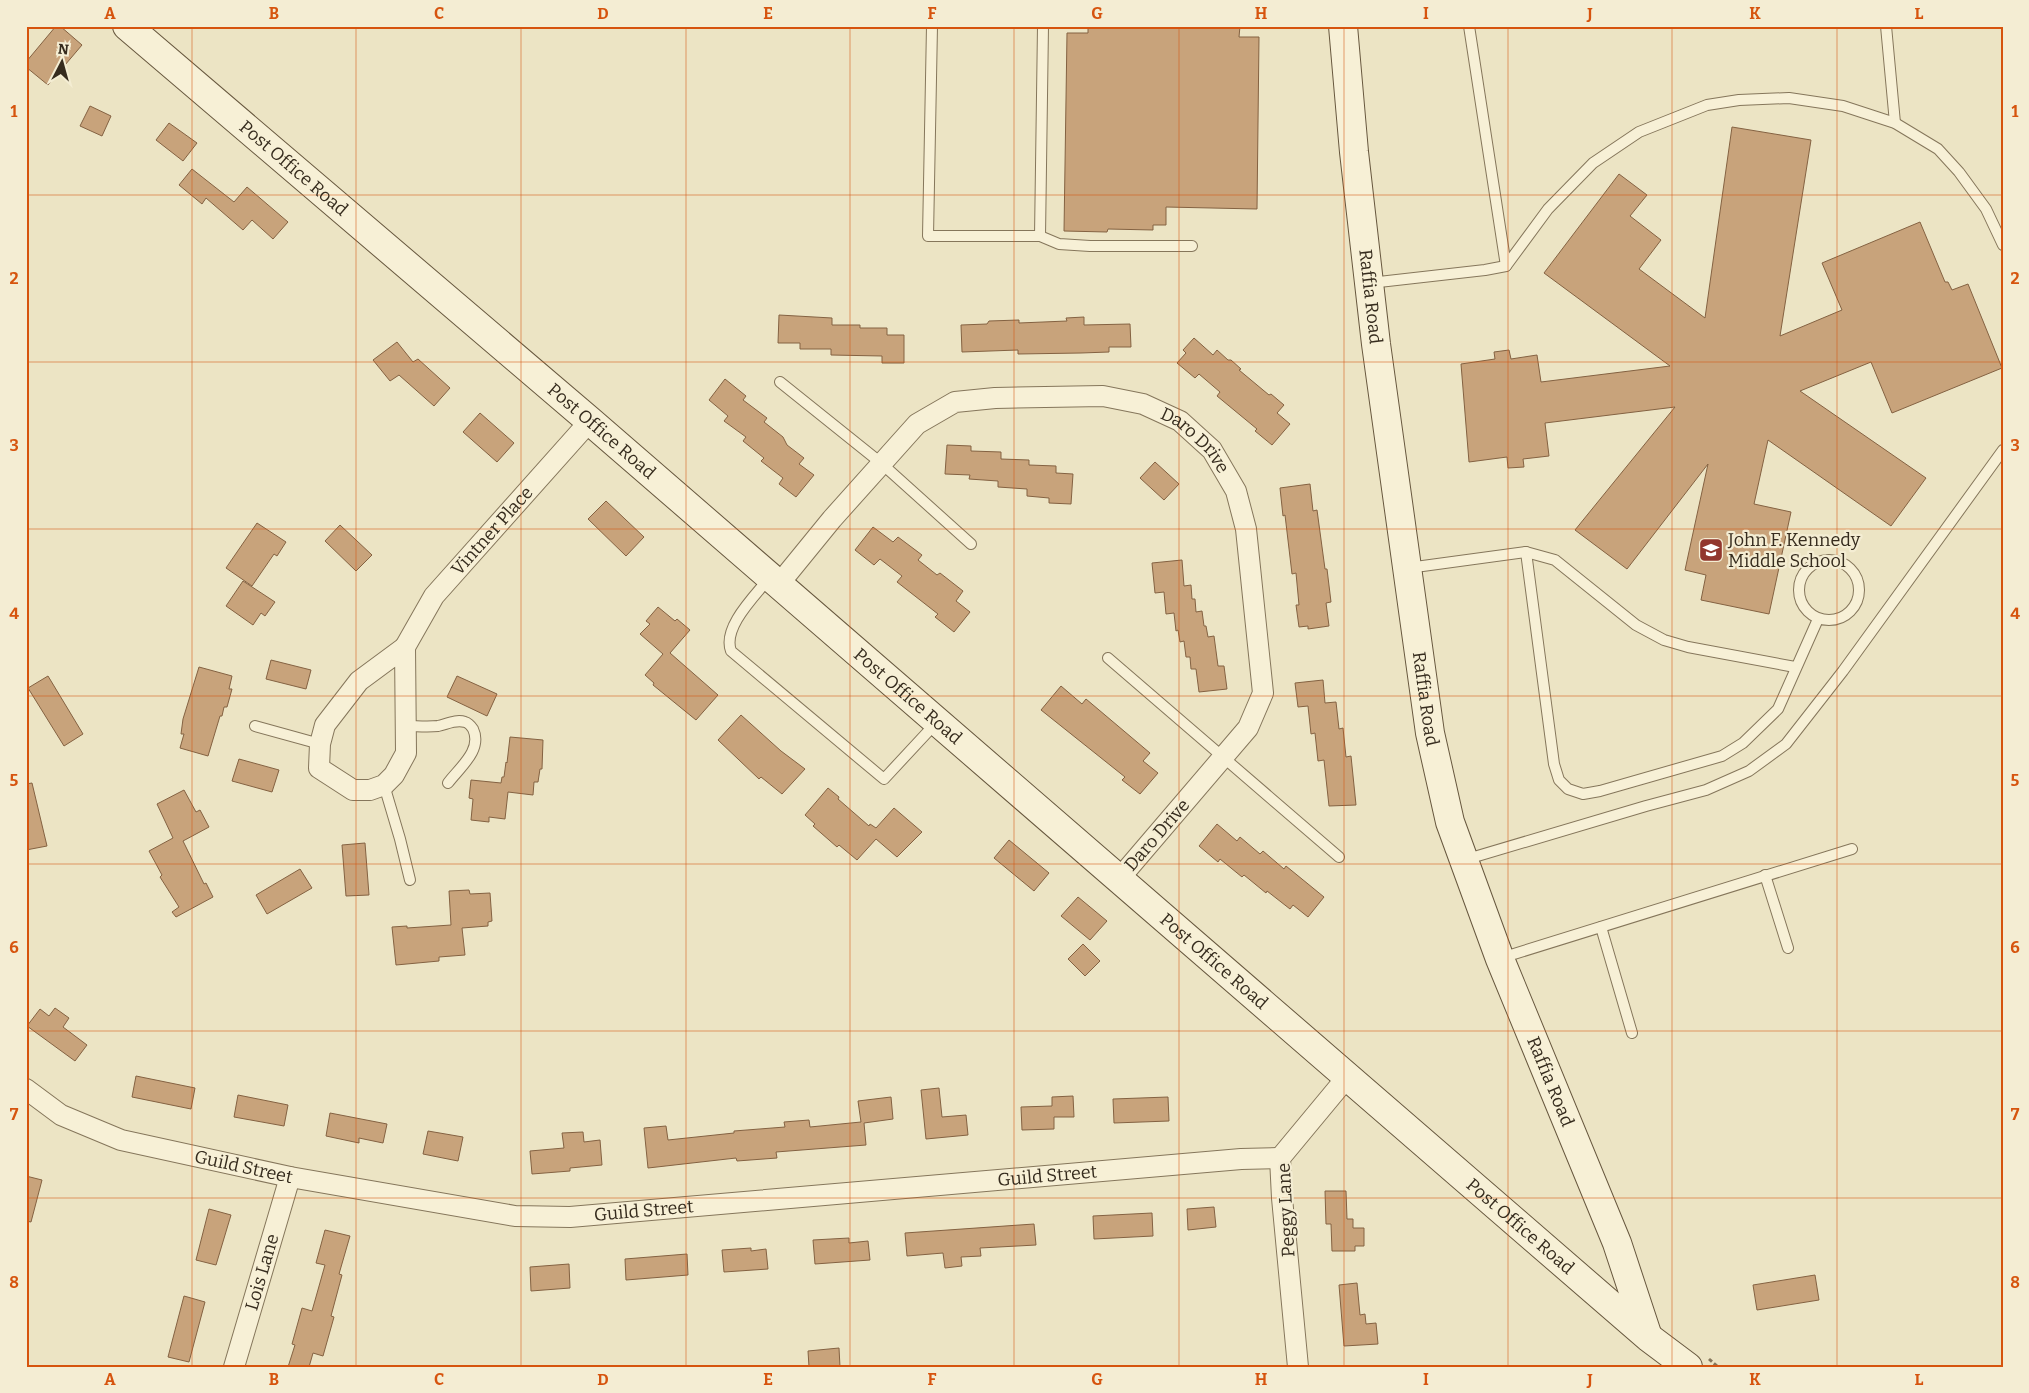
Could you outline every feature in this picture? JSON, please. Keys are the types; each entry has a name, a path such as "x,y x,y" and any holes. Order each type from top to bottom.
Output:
{"street":[{"name":"Post Office Road","path":"127,26 590,421 1648,1337 1697,1361"},
{"name":"Raffia Road","path":"1343,26 1354,152 1369,283 1407,568 1430,732 1450,822 1500,959 1617,1243 1658,1367"},
{"name":"Daro Drive","path":"774,580 917,424 955,402 995,398 1103,396 1143,404 1180,421 1212,450 1236,491 1246,529 1263,693 1248,728 1119,879"},
{"name":"Vintner Place","path":"384,785 370,790 353,790 320,768 320,744 325,725 359,681 405,647 434,596 590,421"},
{"path":"384,785 394,775 406,753 405,647"},
{"name":"Peggy Lane","path":"1298,1367 1280,1158 1348,1076"},
{"name":"Guild Street","path":"26,1089 61,1115 121,1140 290,1177 515,1216 570,1218 1241,1158 1280,1158"},
{"name":"Lois Lane","path":"234,1367 290,1177"}],"lane":[{"path":"932,26 928,236 1040,236 1059,244 1075,246 1192,246"},
{"path":"1040,236 1043,26"},
{"path":"1469,26 1506,266"},
{"path":"1886,26 1896,123"},
{"path":"1369,283 1506,266 1548,209 1592,163 1639,132 1707,106 1739,100 1789,98 1843,106 1896,123 1938,149 1959,172 1986,209 2003,245"},
{"path":"780,382 881,463 972,544"},
{"path":"1464,860 1706,790 1749,771 1786,744 1844,671 2003,450"},
{"path":"1526,552 1554,764 1559,780 1568,789 1582,794 1600,791 1722,756 1743,743 1778,709 1795,667 1818,619"},
{"path":"1407,568 1526,552 1554,560 1636,625 1664,640 1688,647 1795,667"},
{"path":"1824,560 1843,563 1851,569 1857,578 1860,588 1859,598 1854,608 1838,620 1818,619 1803,606 1799,597 1798,588 1801,578 1806,570 1824,560"},
{"path":"774,580 739,617 731,630 728,643 731,650 884,779 937,722"},
{"path":"1108,658 1339,858"},
{"path":"406,726 437,726 452,721 470,724 475,732 475,748 467,761 448,783"},
{"path":"255,726 320,744"},
{"path":"384,785 410,880"},
{"path":"1500,959 1852,848"},
{"path":"1766,875 1788,948"},
{"path":"1601,927 1632,1033"}],"path":[{"path":"1697,1361 1718,1367"}],"building":[{"path":"56,26 60,26 82,45 48,85 26,67 26,62"},
{"path":"1088,26 1240,26 1239,37 1259,37 1257,209 1166,207 1166,225 1153,225 1153,230 1108,229 1107,232 1064,231 1067,33 1088,33"},
{"path":"90,106 111,116 102,136 80,126"},
{"path":"169,123 197,143 183,161 156,140"},
{"path":"1732,127 1811,140 1780,336 1842,310 1822,263 1920,222 1945,282 1948,282 1952,290 1968,284 2002,368 1892,413 1871,362 1800,391 1926,478 1891,526 1768,440 1754,504 1791,512 1769,614 1701,600 1706,575 1685,570 1708,464 1627,569 1575,530 1675,407 1545,423 1549,456 1523,459 1524,467 1508,468 1507,457 1469,462 1461,364 1495,359 1494,352 1509,350 1511,359 1537,355 1541,382 1670,366 1544,273 1619,174 1647,195 1630,216 1661,240 1639,269 1705,318"},
{"path":"192,169 234,202 247,187 288,222 273,239 252,220 243,230 206,198 202,204 179,185"},
{"path":"779,315 832,318 832,325 860,325 860,328 887,328 887,335 904,335 904,363 882,363 882,356 831,355 831,349 800,349 800,343 778,343"},
{"path":"1084,317 1084,325 1130,324 1131,347 1109,347 1109,352 1081,353 1018,354 1018,350 962,352 961,325 987,324 989,321 1019,320 1019,323 1067,321 1066,318"},
{"path":"1194,338 1213,355 1217,350 1228,360 1231,360 1241,369 1239,370 1284,405 1277,413 1290,424 1272,445 1255,431 1257,429 1217,396 1220,392 1199,374 1195,378 1177,363 1186,353 1183,350"},
{"path":"397,342 413,362 418,359 450,388 434,406 399,375 390,381 373,360"},
{"path":"725,379 746,396 743,400 767,418 764,422 783,437 787,445 804,458 799,464 814,475 796,497 779,484 783,478 761,461 764,458 743,441 746,437 724,421 728,416 709,400"},
{"path":"480,413 514,443 497,462 463,432"},
{"path":"947,445 971,446 971,451 1001,452 1001,459 1029,460 1029,465 1056,466 1056,473 1073,474 1071,504 1049,503 1049,498 1027,496 1027,489 998,487 998,481 969,479 970,475 945,474"},
{"path":"1155,462 1179,484 1164,500 1140,478"},
{"path":"1310,484 1313,511 1317,510 1331,602 1326,603 1329,626 1308,629 1308,626 1299,627 1296,605 1299,605 1296,573 1292,574 1280,488"},
{"path":"606,501 644,537 626,556 588,519"},
{"path":"257,523 286,542 277,556 274,554 252,586 226,568"},
{"path":"340,525 372,555 356,571 325,541"},
{"path":"873,527 893,542 898,537 922,555 918,560 937,575 940,573 963,591 956,601 970,612 954,632 935,617 938,614 897,582 902,576 880,559 874,565 855,550"},
{"path":"1182,560 1184,586 1191,585 1192,599 1195,599 1196,612 1202,611 1208,637 1214,636 1218,666 1224,666 1227,689 1199,692 1196,669 1191,669 1190,657 1186,657 1184,641 1180,642 1178,630 1176,631 1174,613 1166,614 1164,592 1155,593 1152,563"},
{"path":"243,581 275,602 265,616 261,613 253,625 226,606"},
{"path":"658,607 690,630 670,653 718,695 696,720 653,685 654,683 645,675 663,654 640,634 650,624 646,621"},
{"path":"271,660 311,670 306,689 266,679"},
{"path":"199,667 232,676 229,689 232,689 227,707 224,707 222,716 220,716 208,756 180,748 184,734 181,734 183,719"},
{"path":"48,676 83,734 64,746 28,688"},
{"path":"457,676 497,694 487,716 447,697"},
{"path":"1323,680 1325,703 1336,702 1339,729 1343,728 1346,757 1351,756 1356,805 1329,806 1324,760 1318,761 1315,733 1311,734 1308,706 1298,707 1295,683"},
{"path":"1061,686 1082,704 1086,699 1150,753 1143,761 1158,773 1140,794 1122,780 1125,777 1041,710"},
{"path":"741,715 781,751 805,769 782,794 761,777 759,779 718,740"},
{"path":"510,737 543,740 542,769 540,769 538,782 534,782 533,795 508,792 505,819 489,817 489,822 471,820 473,799 469,798 471,780 501,783 507,763"},
{"path":"239,759 279,770 272,792 232,781"},
{"path":"32,783 47,846 26,850 26,784"},
{"path":"828,788 869,826 870,824 876,828 894,808 922,832 897,857 876,839 857,860 839,845 837,847 813,826 815,824 805,815"},
{"path":"184,790 196,812 200,810 209,827 183,841 204,884 206,883 213,897 176,917 172,912 179,907 160,877 162,875 149,851 173,838 157,804"},
{"path":"1217,824 1237,841 1240,837 1260,854 1263,851 1284,869 1286,866 1324,897 1308,917 1293,905 1290,909 1244,875 1242,877 1220,859 1218,862 1199,846"},
{"path":"1009,840 1049,873 1034,891 994,858"},
{"path":"365,843 369,895 346,896 342,845"},
{"path":"300,869 312,888 267,914 256,895"},
{"path":"469,890 470,894 490,893 492,921 488,922 488,926 462,928 465,955 439,957 439,961 396,965 392,927 407,926 407,928 451,925 449,891"},
{"path":"1078,897 1107,921 1090,940 1061,916"},
{"path":"1083,944 1100,961 1085,976 1068,959"},
{"path":"55,1008 69,1018 63,1027 87,1045 75,1061 27,1026 40,1009 49,1016"},
{"path":"136,1076 195,1088 191,1109 132,1097"},
{"path":"939,1088 942,1117 966,1115 968,1135 926,1139 921,1090"},
{"path":"238,1095 288,1105 284,1126 234,1117"},
{"path":"1073,1096 1074,1117 1054,1117 1054,1129 1022,1130 1021,1107 1052,1106 1052,1097"},
{"path":"891,1097 893,1119 864,1123 866,1145 776,1152 777,1158 737,1161 736,1158 648,1168 644,1128 666,1126 668,1140 734,1133 734,1131 785,1127 784,1122 809,1120 810,1127 861,1122 858,1101"},
{"path":"1168,1097 1169,1121 1114,1123 1113,1099"},
{"path":"330,1113 387,1124 383,1143 359,1138 359,1143 326,1136"},
{"path":"428,1131 463,1137 458,1161 423,1154"},
{"path":"583,1132 584,1142 600,1140 602,1165 570,1168 570,1171 532,1174 530,1151 564,1148 562,1133"},
{"path":"26,1176 42,1180 31,1222 26,1221"},
{"path":"1325,1191 1346,1191 1347,1219 1353,1219 1353,1228 1364,1228 1364,1246 1355,1246 1355,1251 1332,1251 1331,1224 1326,1224"},
{"path":"1214,1207 1216,1227 1188,1230 1187,1209"},
{"path":"209,1209 231,1215 216,1265 196,1260"},
{"path":"1152,1213 1153,1236 1094,1239 1093,1216"},
{"path":"1034,1224 1036,1245 980,1248 981,1256 961,1257 962,1266 945,1268 943,1253 907,1256 905,1233"},
{"path":"325,1230 350,1236 339,1274 342,1275 331,1316 334,1317 323,1356 313,1353 309,1367 288,1367 295,1345 292,1344 302,1308 312,1311 325,1265 316,1263"},
{"path":"849,1238 849,1243 868,1241 870,1260 815,1264 813,1240"},
{"path":"751,1248 751,1251 766,1249 768,1269 724,1272 722,1250"},
{"path":"687,1254 688,1275 626,1280 625,1259"},
{"path":"569,1264 570,1288 531,1291 530,1267"},
{"path":"1815,1275 1819,1300 1757,1310 1753,1285"},
{"path":"1357,1283 1360,1315 1365,1314 1366,1324 1376,1323 1378,1344 1344,1346 1339,1285"},
{"path":"184,1296 205,1302 189,1362 168,1357"},
{"path":"839,1348 840,1367 809,1367 808,1351"}],"place":[{"name":"John F. Kennedy Middle School","path":"1711,550"}]}
